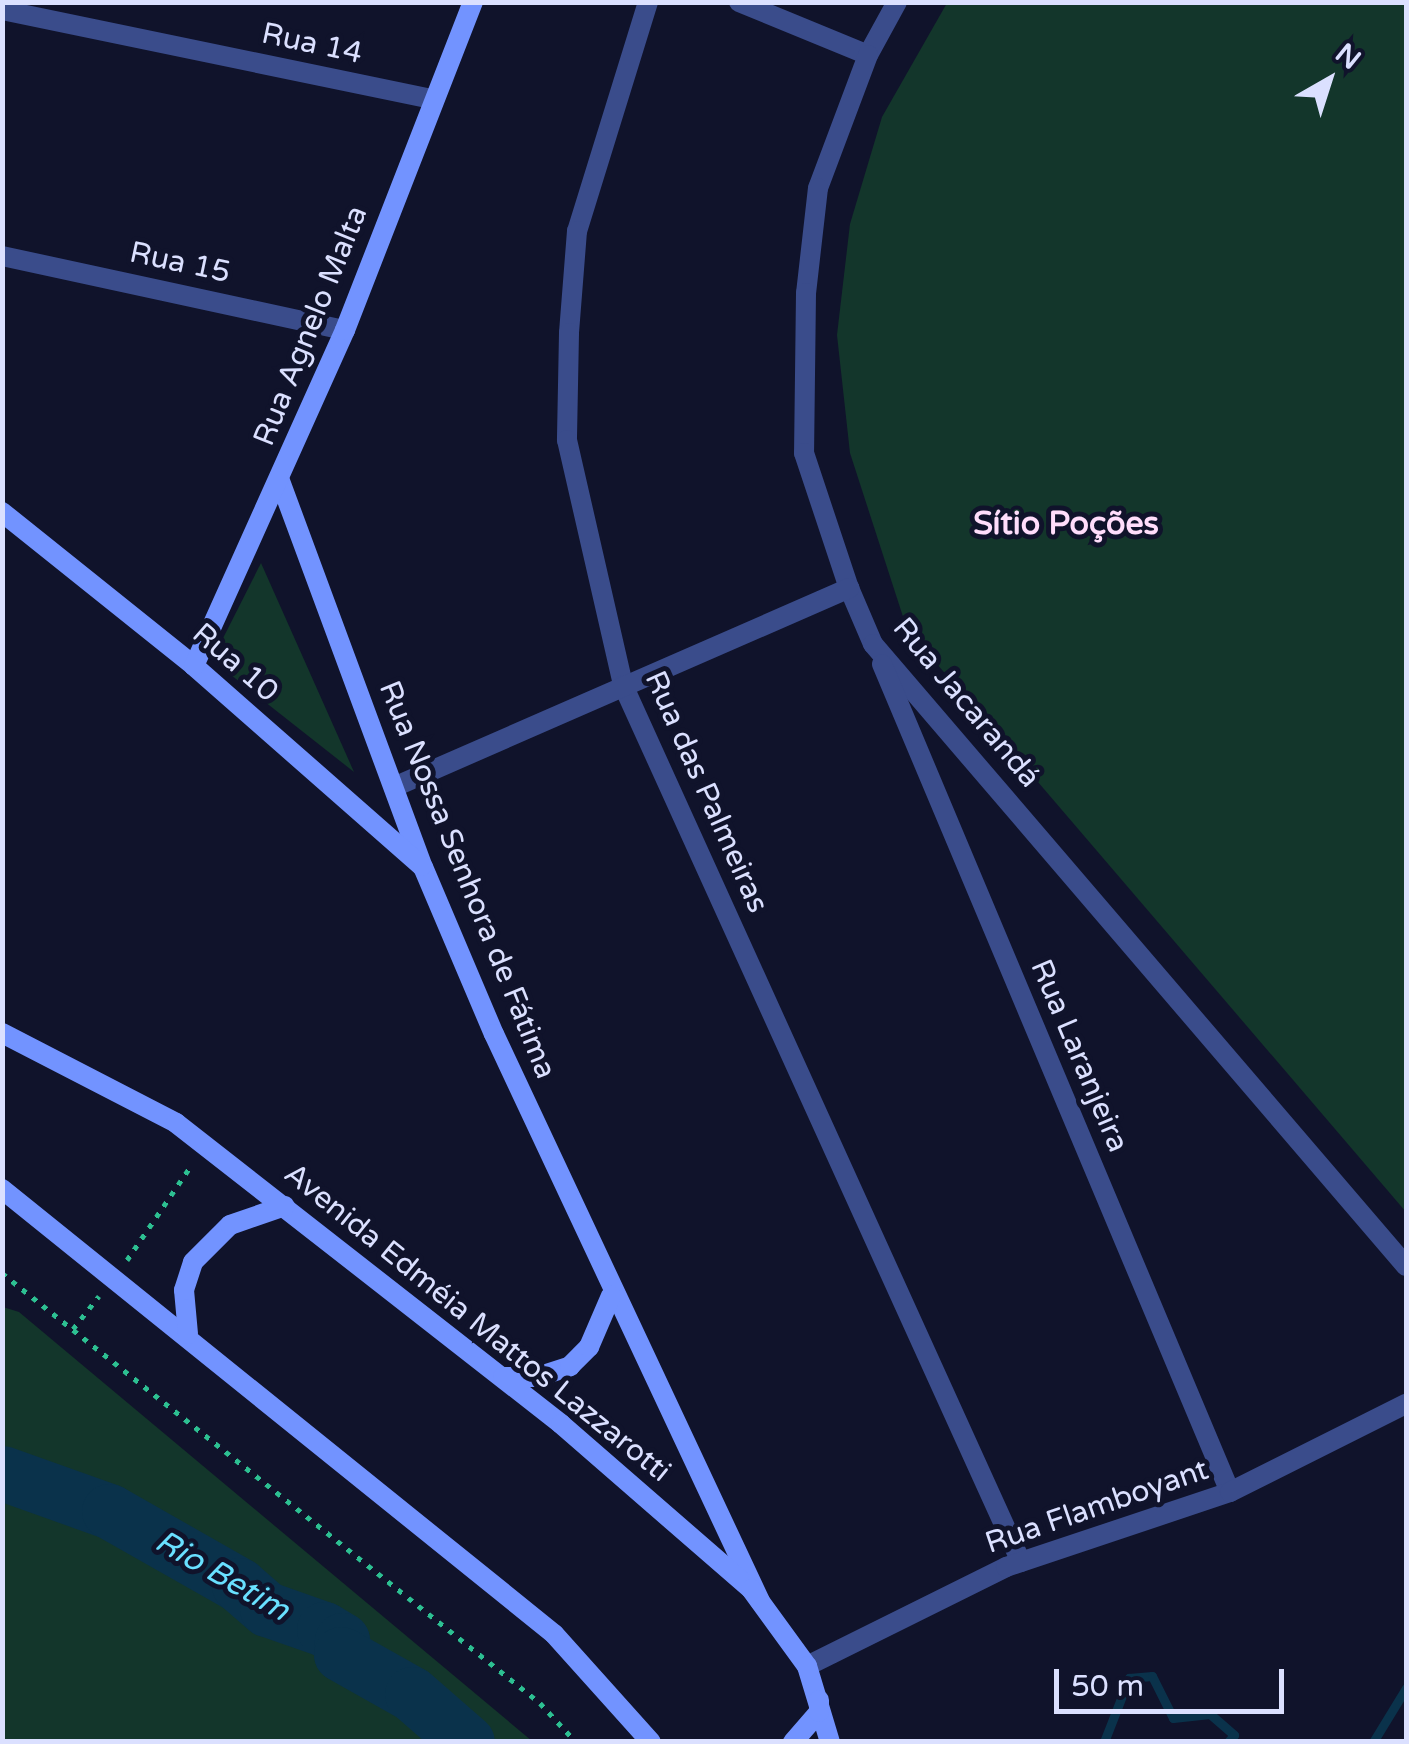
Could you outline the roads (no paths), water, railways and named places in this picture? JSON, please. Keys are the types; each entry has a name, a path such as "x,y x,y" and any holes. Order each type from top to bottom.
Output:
{"street":[{"name":"Rua Agnelo Malta","path":"194,666 345,330 473,2"},
{"name":"Rua das Palmeiras","path":"648,2 576,231 569,333 568,440 623,685 1021,1562"},
{"path":"740,2 868,54"},
{"name":"Rua Jacarandá","path":"897,2 868,54 818,188 806,292 804,453 849,588 873,644 1406,1266"},
{"name":"Rua 14","path":"2,10 433,99"},
{"name":"Rua 15","path":"2,256 345,330"},
{"name":"Rua Nossa Senhora de Fátima","path":"280,481 423,867 611,1296 760,1602"},
{"name":"Rua 10","path":"2,512 194,666 423,867"},
{"path":"394,787 849,588"},
{"name":"Rua Laranjeira","path":"873,644 1230,1492"},
{"name":"Avenida Edméia Mattos Lazzarotti","path":"2,1033 206,1145 502,1377 760,1602 806,1666 830,1742"},
{"path":"2,1189 188,1334 554,1634 652,1742"},
{"path":"188,1334 184,1290 193,1262 230,1225 285,1206"},
{"path":"502,1377 570,1366 589,1347 611,1296"},
{"name":"Rua Flamboyant","path":"806,1666 1021,1562 1230,1492 1406,1404"},
{"path":"793,1742 819,1712 818,1700"}],"waterway":[{"name":"Rio Betim","path":"2,1473 109,1511 239,1585 267,1609 324,1629 342,1640 341,1654 412,1694 467,1742"},
{"name":"Rio Betim","path":"1104,1742 1129,1678 1152,1676 1173,1718 1210,1714 1234,1735 1228,1742"},
{"name":"Rio Betim","path":"1373,1742 1406,1688"}],"district":[{"name":"Sítio Poções","path":"1066,524"}]}
